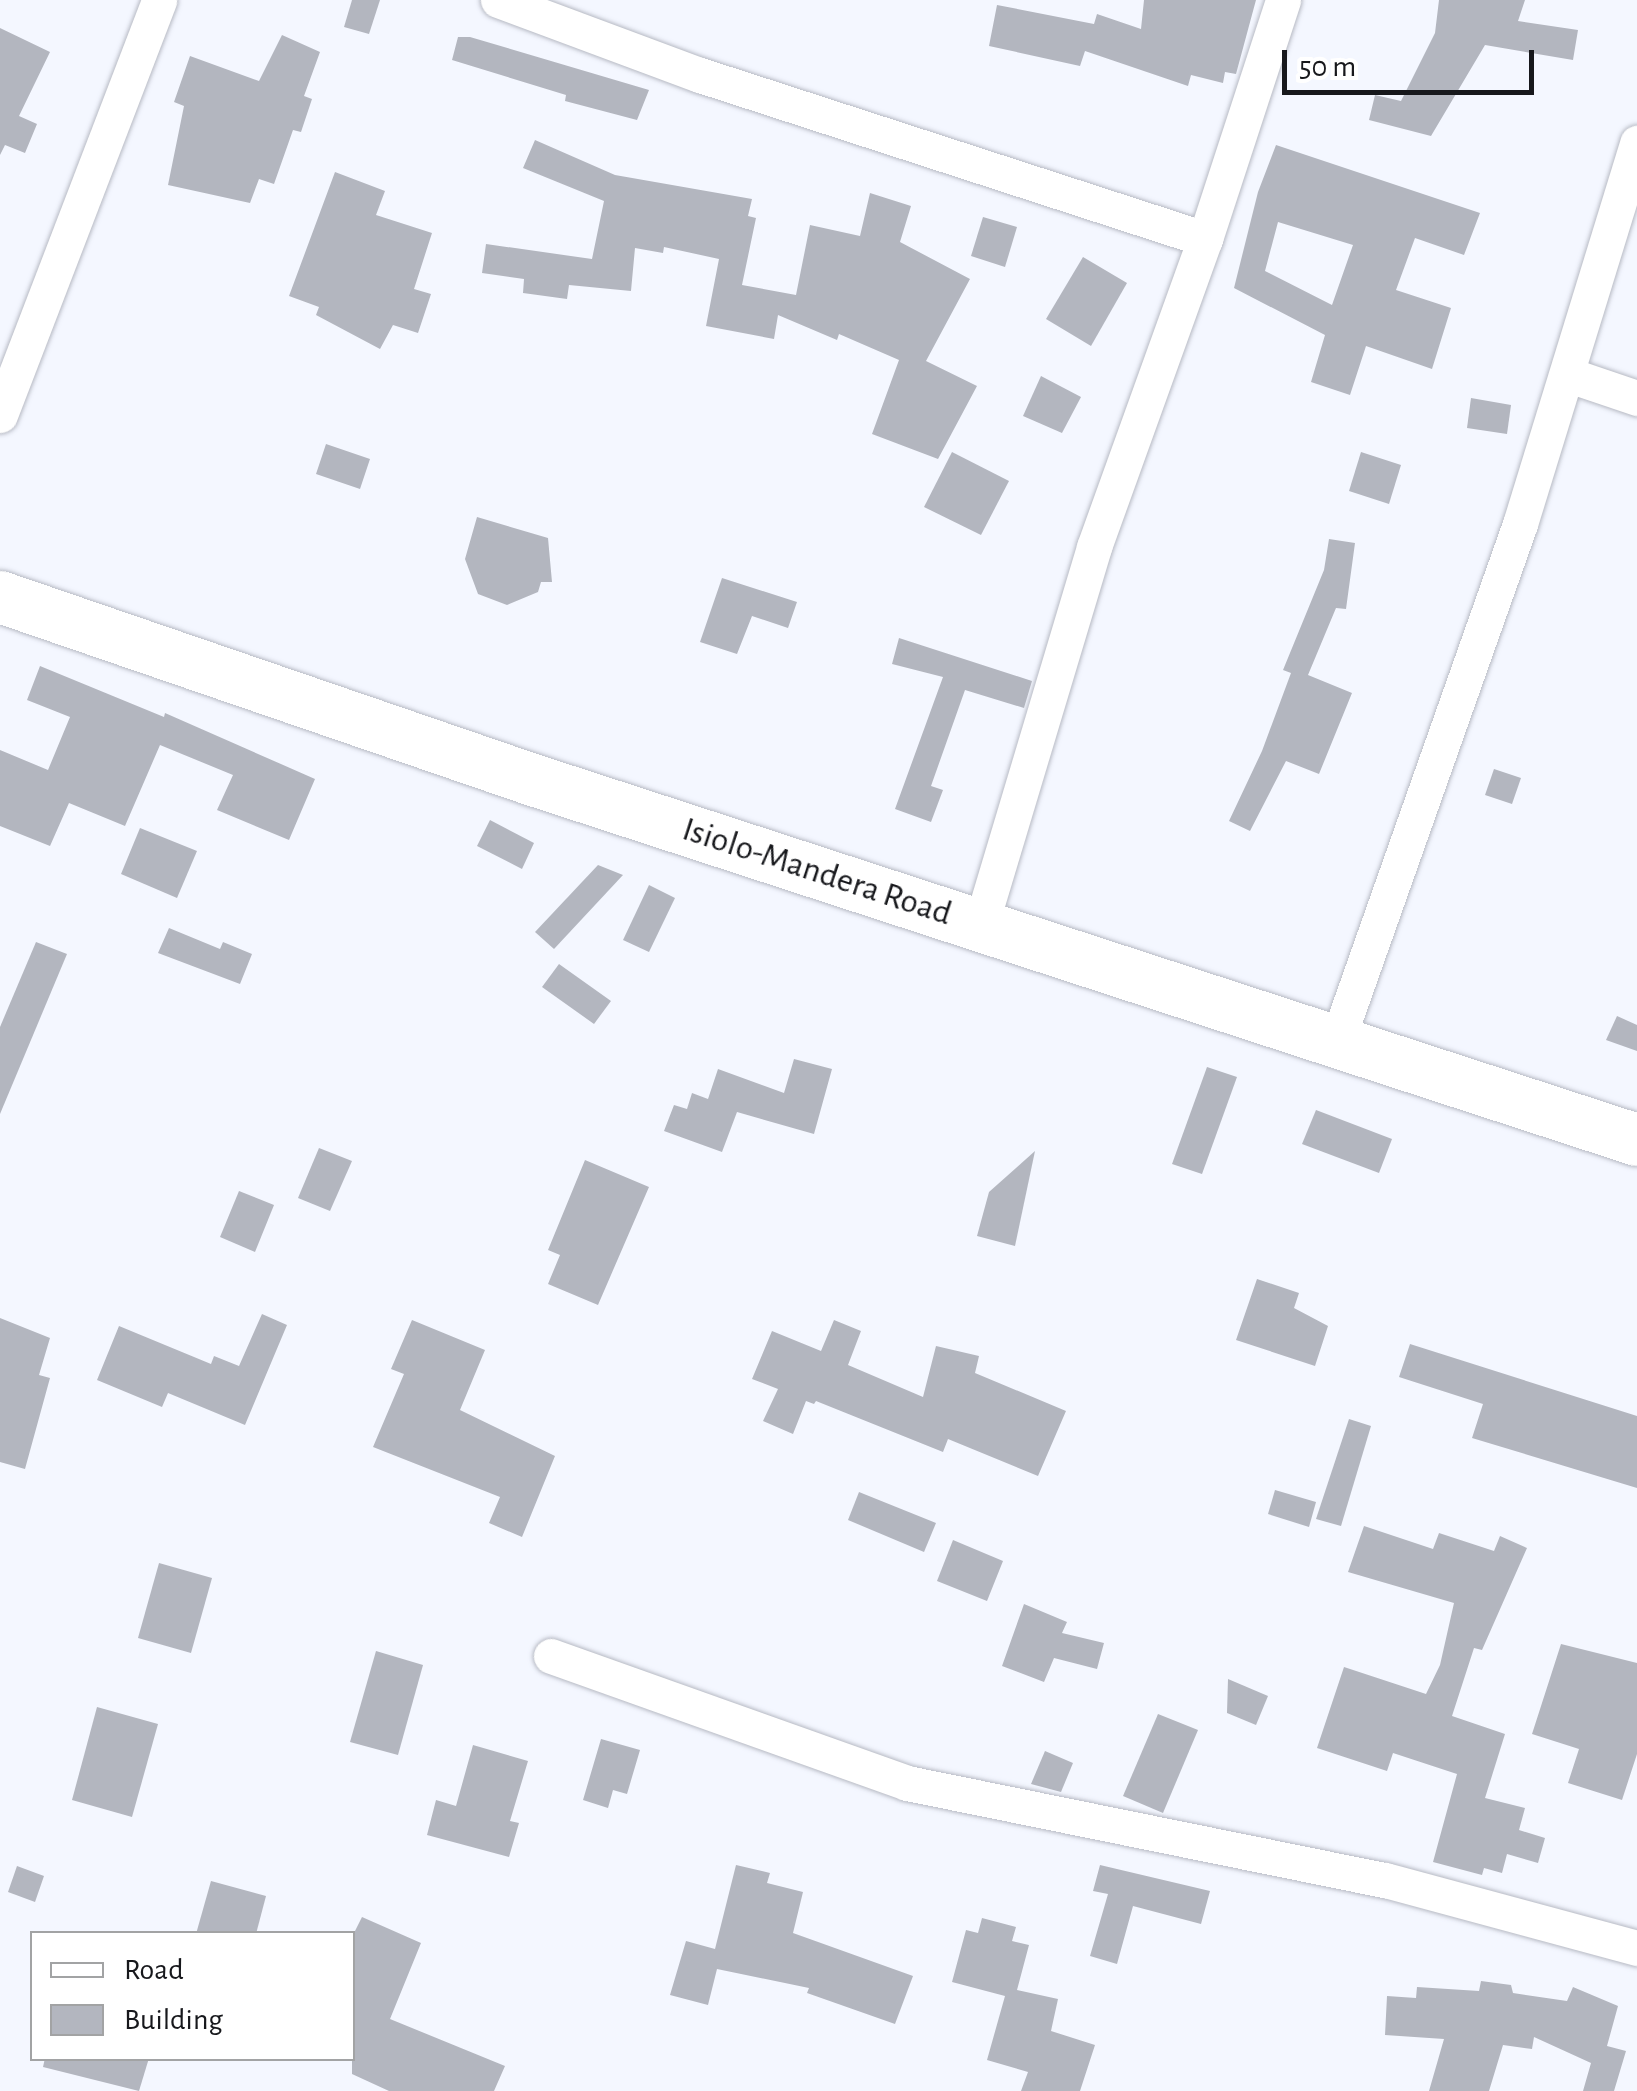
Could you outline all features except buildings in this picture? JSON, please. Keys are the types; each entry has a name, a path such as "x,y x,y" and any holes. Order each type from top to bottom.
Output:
{"highway":[{"name":"Isiolo-Mandera Road","path":"0,597 530,779 1637,1140"}],"street":[{"path":"0,415 159,0"},
{"path":"498,0 700,75 1205,239"},
{"path":"982,924 1094,547 1205,239 1283,0"},
{"path":"1337,1041 1569,375 1637,143"},
{"path":"1569,375 1637,398"},
{"path":"550,1656 907,1783 1385,1880 1635,1943"}]}
